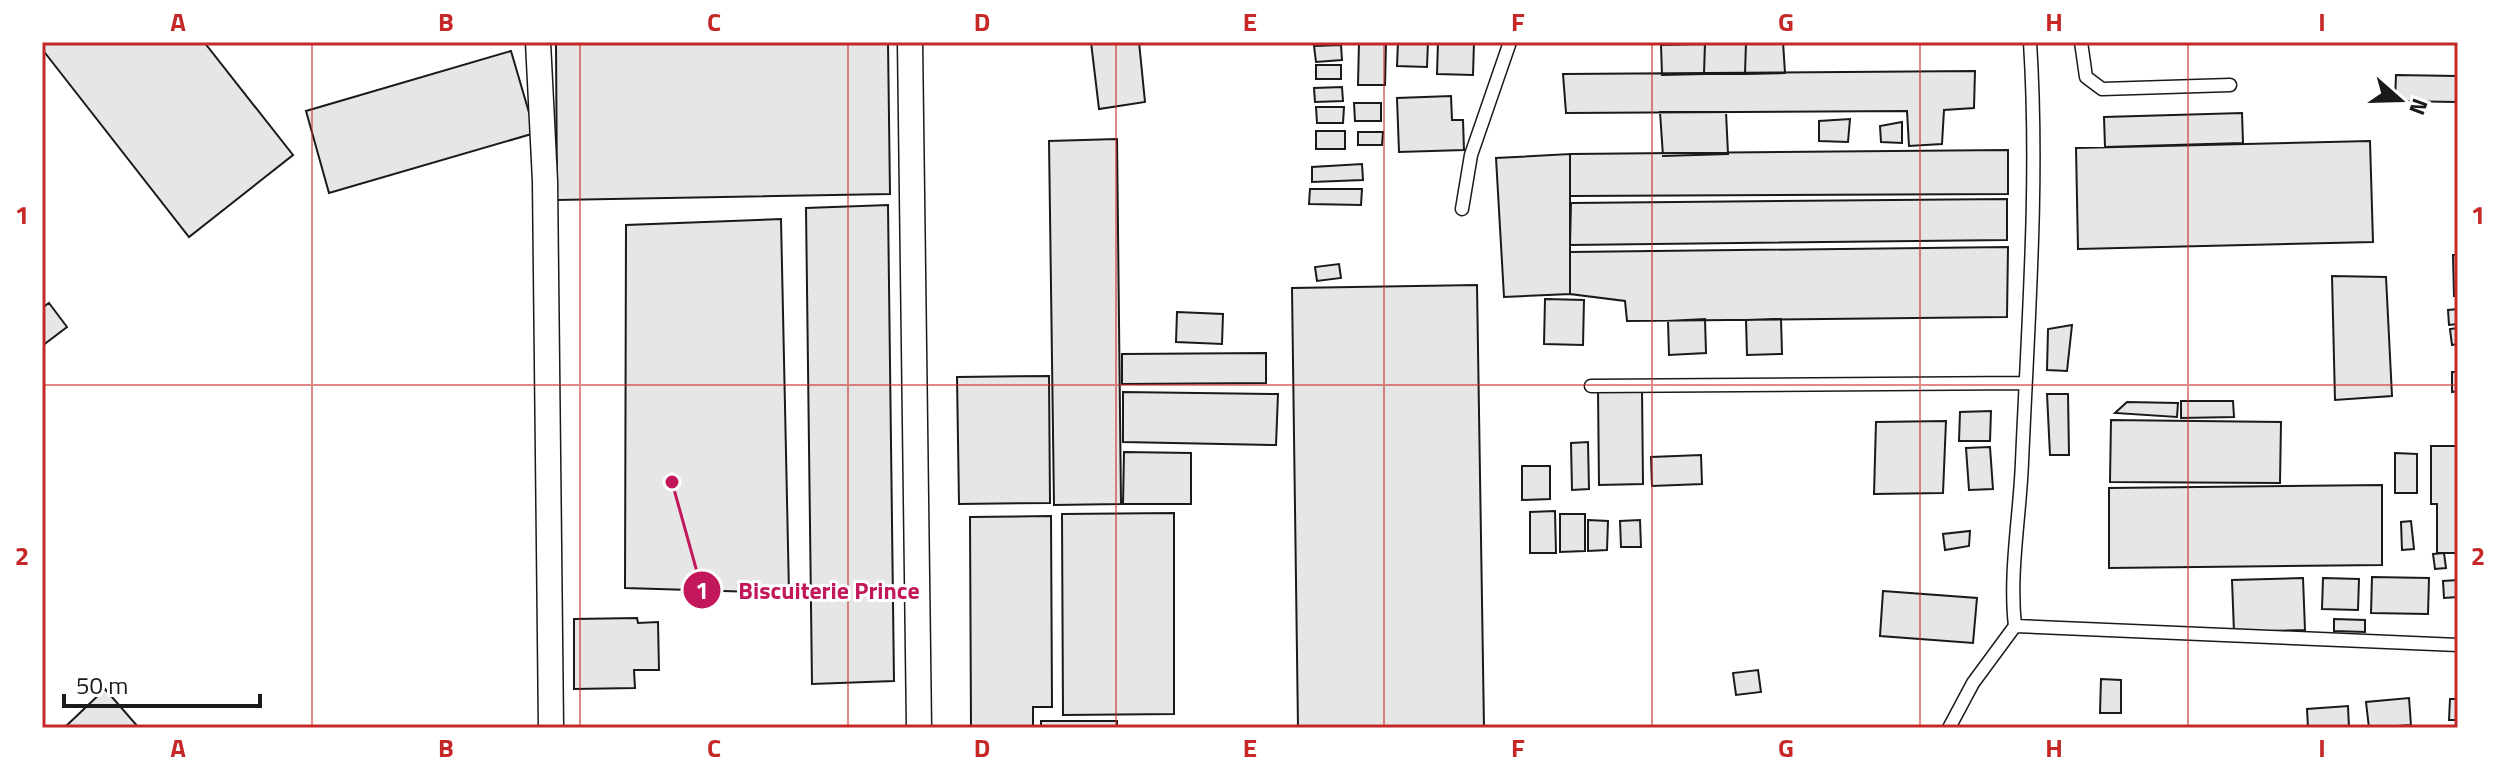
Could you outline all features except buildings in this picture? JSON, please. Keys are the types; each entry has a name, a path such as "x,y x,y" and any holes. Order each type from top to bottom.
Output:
{"street":[{"path":"538,42 545,181 551,728"},
{"path":"910,42 919,728"}],"lane":[{"path":"1462,209 1471,155 1510,42"},
{"path":"1949,728 1973,683 2015,626 2012,602 2032,200 2030,42"},
{"path":"2081,42 2086,77 2102,89 2230,85"},
{"path":"1591,386 2024,383"},
{"path":"2015,626 2458,645"}],"place":[{"name":"Biscuiterie Prince","path":"672,482"}]}
